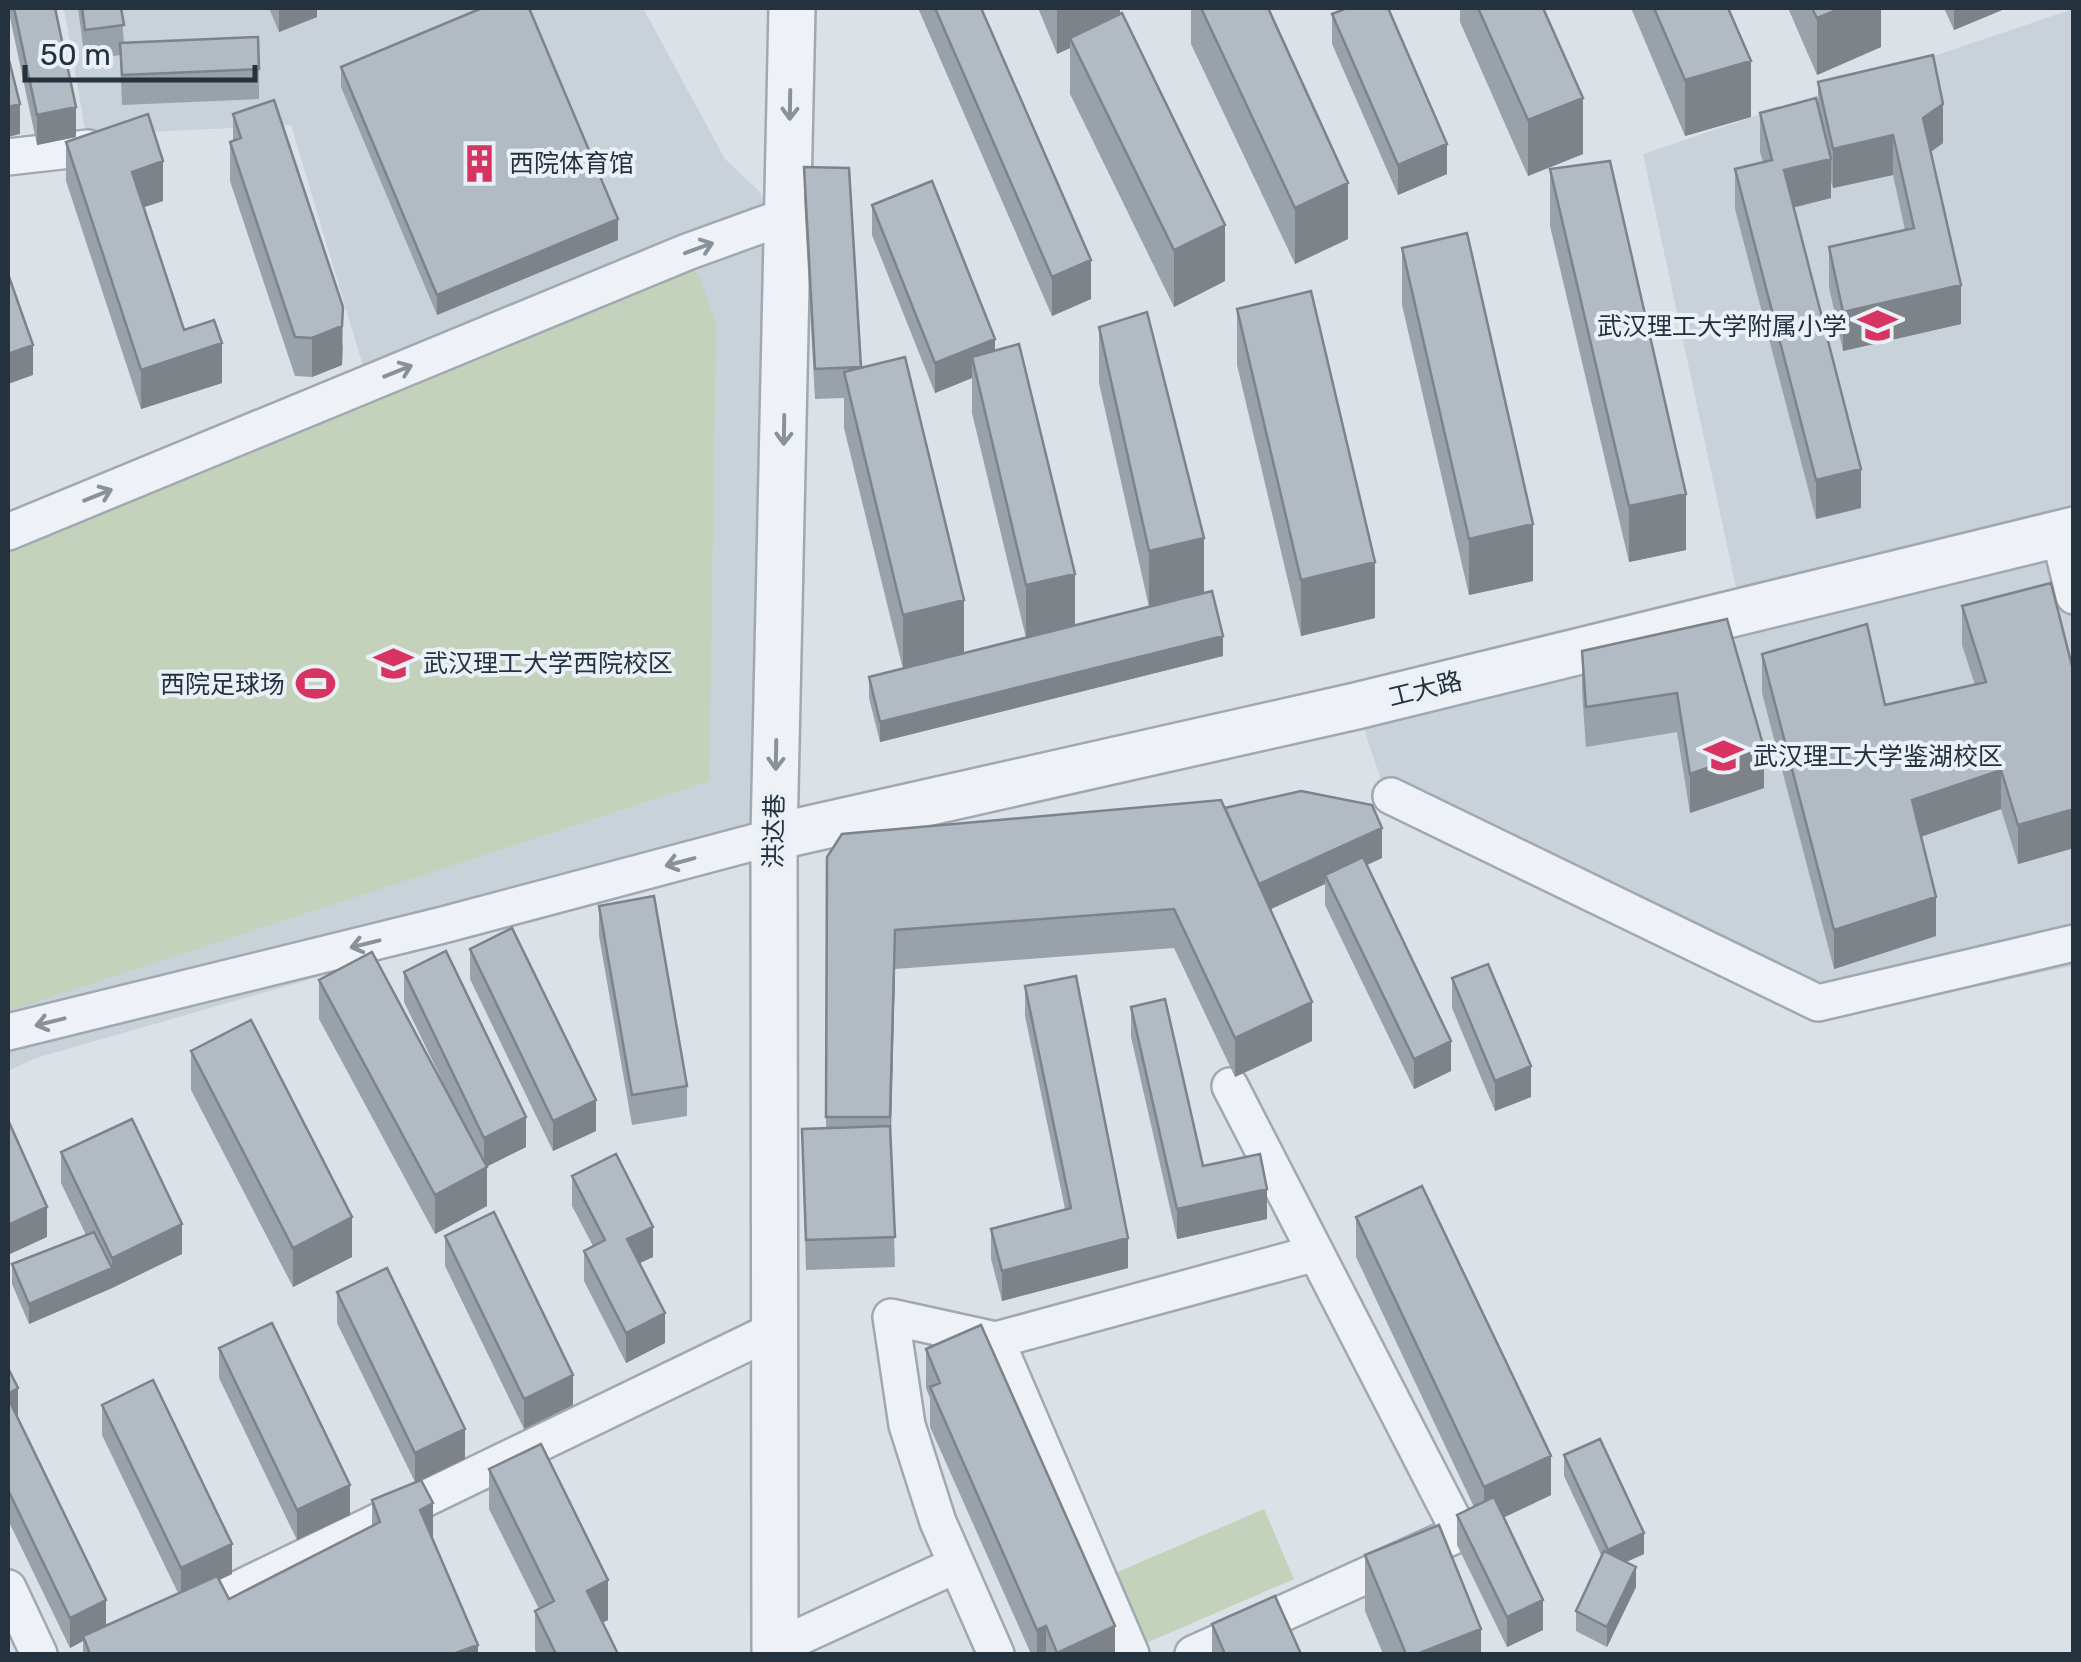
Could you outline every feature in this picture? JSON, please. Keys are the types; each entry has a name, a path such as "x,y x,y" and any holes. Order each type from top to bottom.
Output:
{"street":[{"name":"洪达巷","path":"775,1651 774,837 792,8"},
{"path":"8,157 88,148"},
{"path":"8,532 686,252 789,216"},
{"path":"2066,532 2074,596"},
{"name":"工大路","path":"774,837 1356,706 2066,532"},
{"path":"1392,796 1818,1003 2074,943"},
{"path":"8,1032 443,925 774,837"},
{"path":"1193,1654 1460,1534 1230,1086"},
{"path":"996,1654 956,1565 907,1425 888,1324 891,1316 996,1340 1316,1253"},
{"path":"104,1654 774,1330"},
{"path":"996,1340 1131,1654"},
{"path":"775,1651 956,1565"},
{"path":"8,1588 39,1654"}],"shaded area":[{"name":"武汉理工大学西院校区","path":"64,8 643,8 725,159 759,191 789,240 774,846 36,1058 8,1071 8,523 366,376 291,125 86,135"},
{"path":"2073,9 2073,966 1830,1017 1390,806 1356,706 1737,592 1643,154"}],"green space":[{"path":"683,265 699,275 716,325 709,781 8,1011 8,552 307,429"},
{"path":"1264,1509 1294,1579 1144,1644 1113,1574"}],"building":[{"path":"14,8 55,8 76,107 37,115"},
{"path":"82,8 121,8 124,25 85,30"},
{"name":"西院体育馆","path":"482,8 529,8 618,219 437,295 341,67"},
{"path":"935,8 981,8 1091,260 1052,277"},
{"path":"1201,8 1268,8 1348,183 1295,208"},
{"path":"1347,8 1388,8 1447,144 1398,165 1332,14"},
{"path":"1478,8 1543,8 1583,98 1528,120"},
{"path":"1654,8 1728,8 1751,61 1685,80"},
{"path":"1812,8 1842,8 1817,18"},
{"path":"1122,13 1225,225 1174,250 1070,38"},
{"path":"258,37 259,69 122,75 120,43"},
{"path":"1933,55 1943,104 1923,118 1961,285 1843,312 1829,247 1914,228 1893,135 1833,149 1818,82"},
{"path":"8,56 20,104 8,107"},
{"path":"1816,98 1831,159 1784,170 1861,469 1816,480 1735,169 1772,160 1760,113"},
{"path":"274,100 343,307 342,326 312,338 295,337 230,142 241,138 233,114"},
{"path":"148,114 163,161 132,172 184,330 214,320 222,343 141,370 66,142"},
{"path":"1610,161 1686,494 1629,506 1550,169"},
{"path":"804,167 849,168 861,367 815,369"},
{"path":"932,181 995,339 935,363 872,205"},
{"path":"1467,233 1533,524 1469,539 1402,248"},
{"path":"8,274 33,345 8,354"},
{"path":"1311,291 1375,562 1301,580 1237,309"},
{"path":"1147,312 1204,538 1149,551 1099,327"},
{"path":"1019,344 1075,574 1026,585 972,357"},
{"path":"905,357 964,600 903,615 844,372"},
{"path":"2051,583 2074,674 2074,809 2018,825 2001,770 1912,800 1936,897 1834,930 1762,654 1867,624 1885,705 1986,682 1962,606"},
{"path":"1212,591 1223,636 880,722 869,677"},
{"path":"1727,619 1764,748 1690,774 1677,693 1586,707 1582,651"},
{"path":"1301,791 1372,805 1382,828 1259,884 1225,808"},
{"path":"1221,800 1312,1002 1235,1038 1174,909 895,930 890,1117 826,1117 827,857 842,834"},
{"path":"1363,857 1451,1041 1414,1059 1325,875"},
{"path":"654,896 687,1086 632,1095 599,906"},
{"path":"512,928 596,1100 553,1121 470,949"},
{"path":"446,951 526,1117 484,1138 404,972"},
{"path":"372,952 487,1167 435,1195 319,980"},
{"path":"1488,964 1531,1066 1495,1081 1452,978"},
{"path":"1076,976 1128,1238 1002,1271 991,1229 1071,1208 1025,986"},
{"path":"1165,999 1203,1166 1260,1154 1267,1189 1177,1209 1131,1007"},
{"path":"251,1020 352,1217 293,1248 191,1051"},
{"path":"132,1119 182,1224 112,1258 61,1152"},
{"path":"8,1120 47,1207 8,1225"},
{"path":"890,1126 895,1237 806,1240 802,1129"},
{"path":"616,1154 653,1227 627,1239 665,1313 626,1333 584,1251 605,1240 572,1176"},
{"path":"1422,1186 1551,1456 1484,1487 1356,1217"},
{"path":"494,1212 573,1375 524,1399 445,1236"},
{"path":"94,1232 112,1268 29,1304 12,1264"},
{"path":"387,1268 465,1429 415,1453 337,1292"},
{"path":"272,1323 350,1485 297,1510 219,1348"},
{"path":"981,1325 1115,1626 1057,1653 1046,1626 1037,1630 930,1387 940,1383 926,1349"},
{"path":"8,1371 18,1388 8,1394"},
{"path":"153,1380 232,1544 181,1568 102,1405"},
{"path":"8,1398 106,1600 70,1618 8,1490"},
{"path":"1600,1439 1644,1533 1608,1550 1564,1455"},
{"path":"541,1444 608,1580 587,1591 618,1654 556,1654 535,1611 554,1601 489,1469"},
{"path":"421,1480 433,1503 420,1510 478,1645 453,1654 90,1654 83,1636 217,1576 229,1599 380,1522 372,1500"},
{"path":"1494,1497 1543,1600 1507,1617 1457,1515"},
{"path":"1439,1525 1481,1629 1417,1654 1406,1654 1365,1555"},
{"path":"1604,1551 1636,1567 1607,1627 1576,1611"},
{"path":"1275,1596 1301,1654 1225,1654 1212,1624"}],"place":[{"name":"西院体育馆","path":"479,163"},
{"name":"武汉理工大学附属小学","path":"1877,326"},
{"name":"武汉理工大学西院校区","path":"393,663"},
{"name":"西院足球场","path":"315,684"},
{"name":"武汉理工大学鉴湖校区","path":"1723,756"}]}
